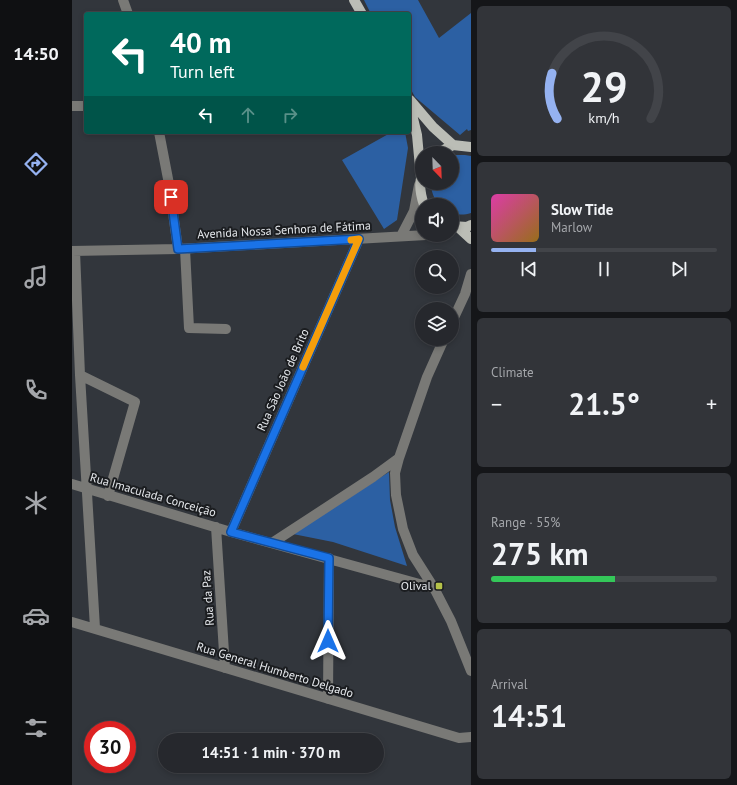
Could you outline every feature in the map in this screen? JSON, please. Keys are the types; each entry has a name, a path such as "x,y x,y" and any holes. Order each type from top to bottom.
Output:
{"main road":[{"path":"354,0 361,12"},
{"path":"411,103 433,127 453,145 471,147"},
{"path":"411,110 418,146"},
{"path":"459,226 471,225"},
{"path":"459,229 471,239"}],"street":[{"path":"123,0 127,12"},
{"path":"72,106 84,106"},
{"path":"159,134 182,249 189,328 226,329"},
{"path":"401,236 414,211 418,190"},
{"name":"Avenida Nossa Senhora de Fátima","path":"73,251 182,249 415,235"},
{"name":"Rua São João de Brito","path":"231,532 359,239"},
{"path":"73,251 94,628"},
{"path":"459,307 465,294 471,274"},
{"path":"441,346 427,377 399,458 395,472 396,495 403,529 413,555 434,588 451,621 471,671"},
{"path":"80,375 135,402 108,496"},
{"path":"272,543 373,477 399,458"},
{"name":"Rua Imaculada Conceição","path":"72,484 231,532 434,588"},
{"name":"Rua da Paz","path":"216,527 225,668"},
{"path":"328,699 329,558"},
{"name":"Rua General Humberto Delgado","path":"72,622 459,738 471,737"}],"shaded area":[{"path":"364,0 418,0 439,38 471,13 471,130 468,131 467,129 460,135 415,97 411,90 411,12 370,12"},
{"path":"388,134 405,134 408,148 397,220 384,229 342,160"},
{"path":"459,155 471,156 471,213 459,214 459,198 434,198 432,190 459,190"},
{"path":"389,472 390,500 395,527 407,566 333,542 293,534"}],"slow traffic":[{"path":"303,367 359,239 351,240"}],"place":[{"name":"Olival","path":"439,586"}],"route":[{"path":"171,197 178,249 359,239 231,532 329,558 328,641"}]}
